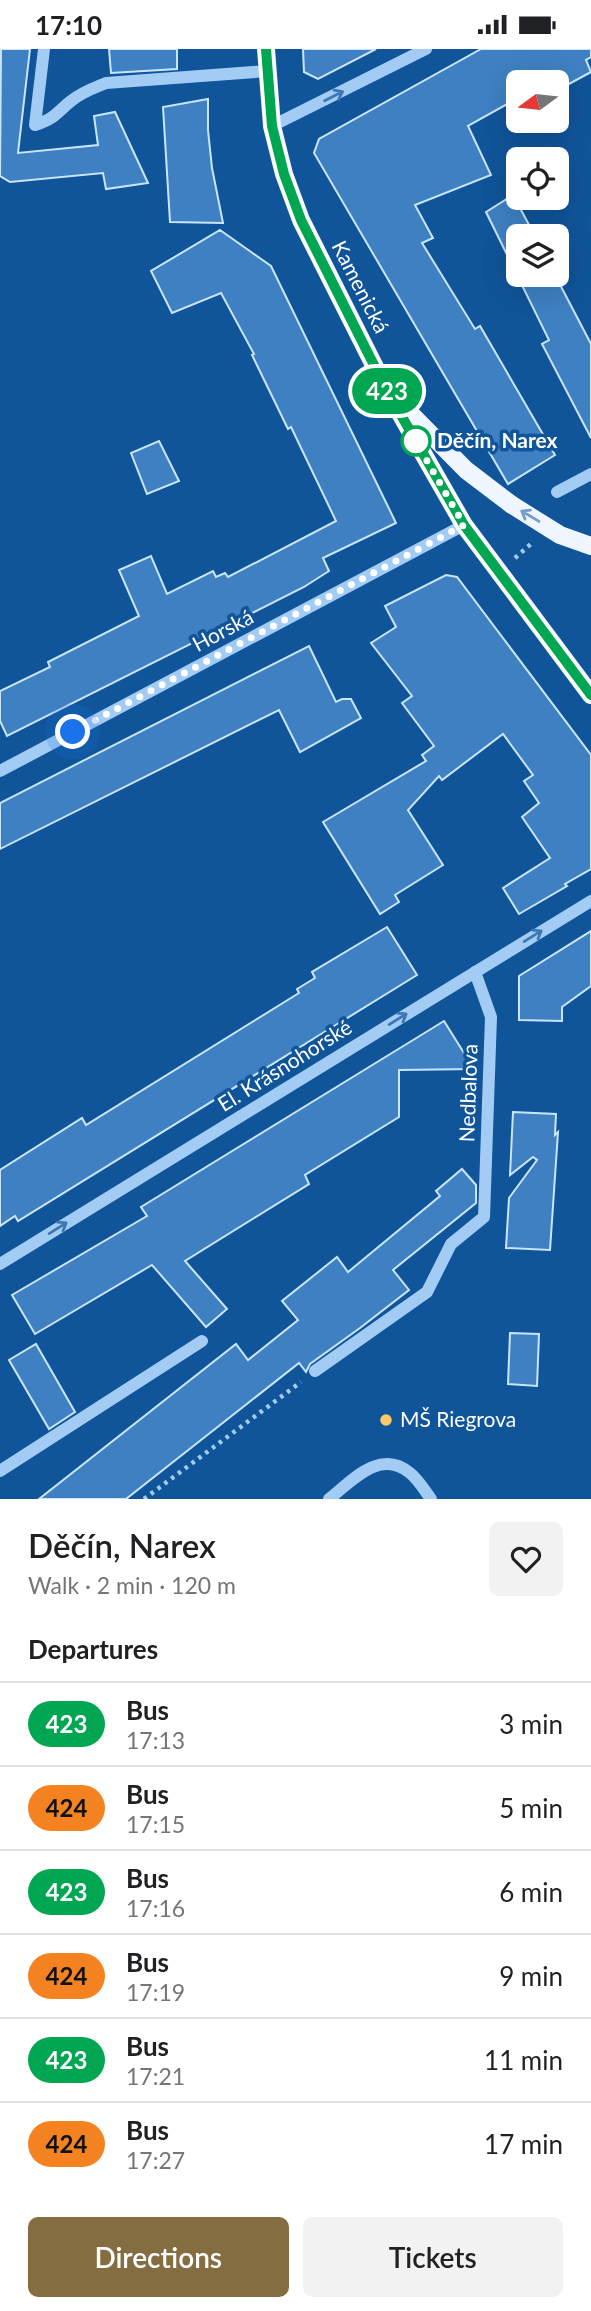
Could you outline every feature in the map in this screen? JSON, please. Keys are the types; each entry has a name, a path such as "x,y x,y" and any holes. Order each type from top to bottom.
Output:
{"main road":[{"name":"Kamenická","path":"266,49 272,126 284,174 301,220 385,387 464,525 591,695"},
{"path":"385,387 466,470 493,491 560,535 591,546"}],"street":[{"path":"44,49 35,125 53,119 72,100 106,83 268,71"},
{"path":"272,126 426,49"},
{"path":"556,492 591,474"},
{"name":"Horská","path":"0,771 464,525"},
{"name":"El. Krásnohorské","path":"0,1264 591,901"},
{"name":"Nedbalova","path":"315,1371 427,1292 451,1244 484,1217 491,1017 475,972"},
{"path":"0,1471 202,1341"},
{"path":"329,1499 371,1466 395,1463 412,1474 431,1499"}],"path":[{"path":"144,1499 315,1371"}],"building":[{"path":"1,49 30,49 18,153 98,145 94,116 115,112 148,183 106,189 103,173 10,182 0,176"},
{"path":"109,49 177,49 177,69 111,73"},
{"path":"303,49 376,49 318,79 304,72"},
{"path":"481,49 591,49 591,57 586,60 591,72 569,84 569,70 506,70 506,105 468,126 491,175 415,205 433,238 422,243 475,329 480,326 555,455 508,484 314,153 319,139"},
{"path":"208,99 212,168 223,223 170,222 163,107"},
{"path":"506,199 506,210 521,210 529,224 506,224 506,253 486,212"},
{"path":"220,230 271,266 396,523 323,558 329,571 304,587 7,736 0,721 0,691 50,667 48,662 139,616 119,570 151,556 167,594 213,571 216,577 225,573 228,577 336,521 291,427 288,429 252,355 254,354 221,293 172,313 151,271"},
{"path":"523,287 561,287 591,344 591,438 542,344 549,340"},
{"path":"159,441 179,481 147,494 131,453"},
{"path":"446,575 457,577 591,755 591,869 519,914 503,888 550,858 522,817 539,803 524,781 533,775 503,734 442,780 439,776 408,810 443,865 395,895 399,902 380,914 323,822 426,761 422,755 434,746 402,703 412,696 371,643 396,627 385,606"},
{"path":"309,646 336,702 351,699 361,718 300,752 279,710 0,849 0,803"},
{"path":"387,927 417,975 18,1221 15,1216 0,1226 0,1170 82,1118 86,1125 299,993 297,989 315,978 312,972"},
{"path":"591,931 591,986 562,1007 562,1021 519,1020 519,976"},
{"path":"444,1021 474,1069 399,1070 399,1117 305,1175 309,1184 185,1261 227,1309 206,1327 152,1265 35,1334 12,1295 147,1216 141,1207"},
{"path":"513,1112 556,1114 555,1135 558,1132 550,1250 506,1248 509,1198 537,1160 533,1157 510,1175"},
{"path":"462,1169 476,1185 476,1203 393,1270 409,1290 310,1364 306,1372 299,1363 126,1499 39,1499 236,1344 248,1360 298,1320 282,1301 337,1257 348,1272 440,1196 436,1191"},
{"path":"510,1333 539,1334 537,1386 508,1384"},
{"path":"36,1344 75,1412 49,1429 9,1360"}],"bus line":[{"name":"423","path":"266,49 272,126 284,174 301,220 385,387 464,525 591,695"}],"place":[{"name":"Děčín, Narex","path":"416,441"},
{"name":"MŠ Riegrova","path":"386,1420"}],"route":[{"path":"73,732 464,525 411,433 416,441"}]}
